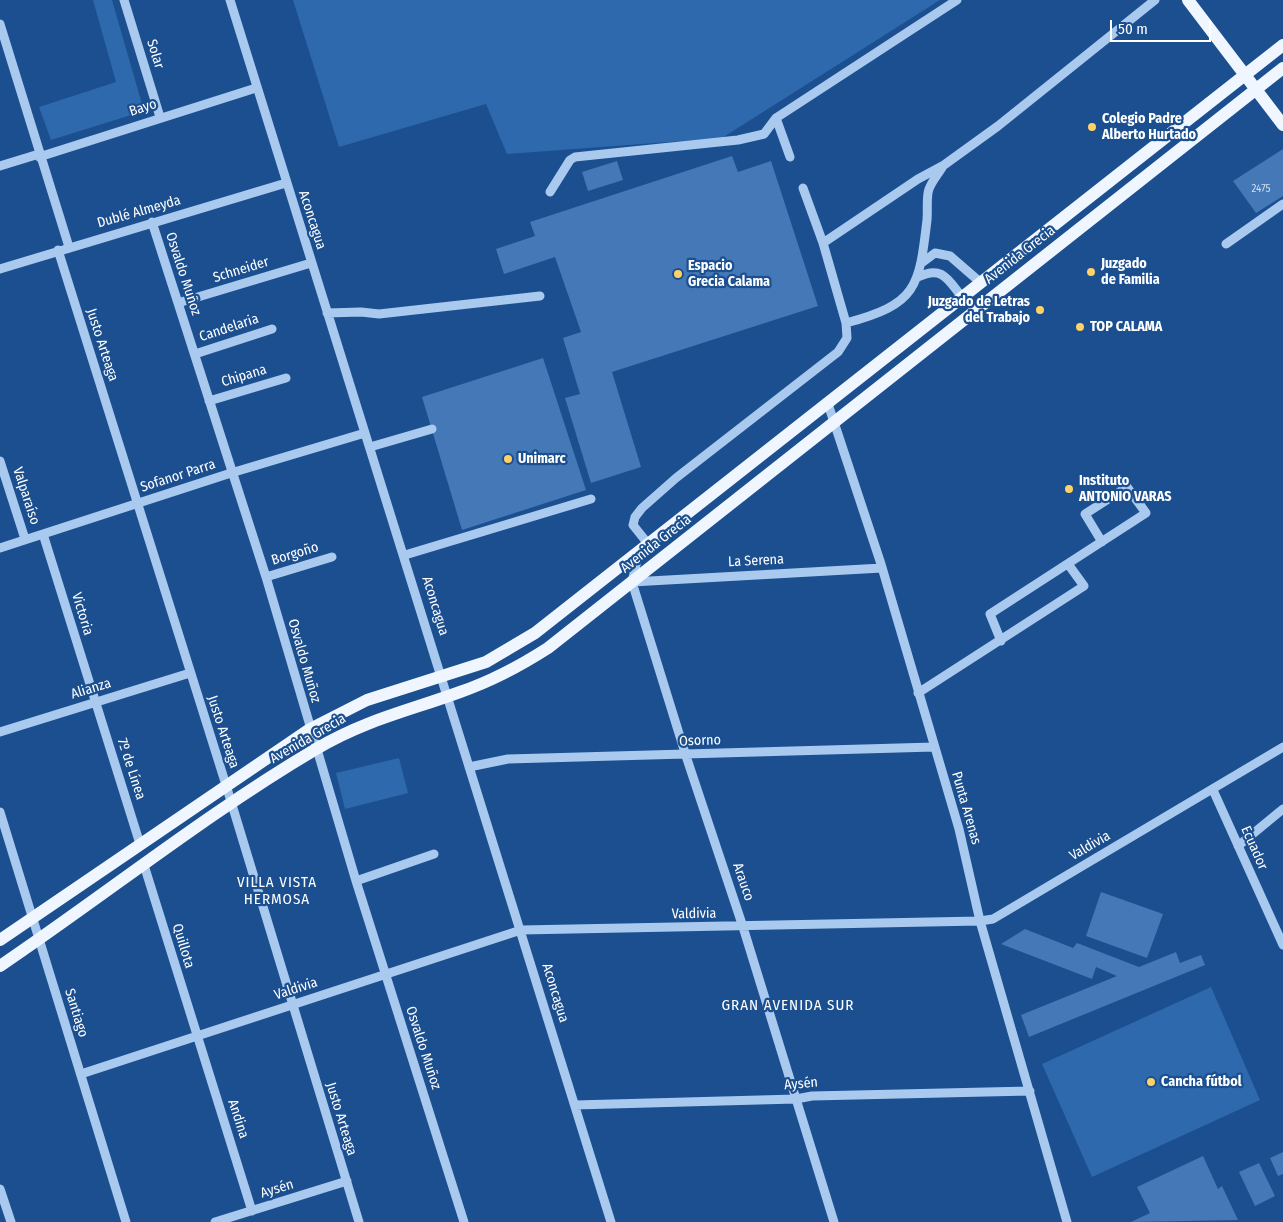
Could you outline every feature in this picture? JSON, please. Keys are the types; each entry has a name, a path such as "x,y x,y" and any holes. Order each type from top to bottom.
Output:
{"main road":[{"path":"1188,0 1283,125"},
{"name":"Avenida Grecia","path":"0,940 310,728 367,700 486,662 511,649 644,548 1283,45"},
{"name":"Avenida Grecia","path":"0,966 232,804 316,749 373,720 448,696 518,667 548,648 1283,68"}],"street":[{"name":"Solar","path":"124,0 160,117"},
{"name":"Aconcagua","path":"230,0 327,314 443,677 469,767 611,1222"},
{"path":"550,192 570,160 576,157 738,140 764,134 776,118 956,0"},
{"path":"823,243 918,179 944,165 998,126 1156,0"},
{"path":"0,24 69,247"},
{"name":"Bayo","path":"0,166 256,88"},
{"path":"776,118 790,157"},
{"path":"846,323 876,314 890,306 908,292 918,277 922,262 928,190 944,165"},
{"name":"Dublé Almeyda","path":"0,269 286,183"},
{"path":"632,582 644,548 633,525 635,518 642,508 676,478 838,352 847,338 846,323 823,243 803,188"},
{"path":"1226,244 1283,204"},
{"name":"Osvaldo Muñoz","path":"152,222 231,473 266,577 356,881 464,1222"},
{"name":"Justo Arteaga","path":"58,250 232,804 291,1005 359,1222"},
{"path":"922,262 935,253 950,256 980,282"},
{"name":"Schneider","path":"178,303 311,263"},
{"path":"918,277 929,272 938,272 948,279 962,297"},
{"path":"327,314 361,312 379,314 540,296"},
{"name":"Candelaria","path":"195,354 272,329"},
{"name":"Chipana","path":"209,401 286,378"},
{"name":"Punta Arenas","path":"828,404 882,568 959,829 980,921 1067,1222"},
{"path":"370,448 432,429"},
{"name":"Sofanor Parra","path":"0,548 231,473 365,433"},
{"name":"Valparaíso","path":"0,461 25,540"},
{"path":"1001,641 990,614 1102,542 1146,512 1127,486 1085,514 1102,542"},
{"path":"405,556 591,499"},
{"name":"Victoria","path":"43,534 95,702"},
{"name":"Borgoño","path":"266,577 332,557"},
{"path":"918,693 1084,586 1068,564"},
{"name":"La Serena","path":"632,582 882,568"},
{"name":"Arauco","path":"632,582 686,756 744,927 834,1222"},
{"name":"Alianza","path":"0,732 190,674"},
{"name":"7º de Línea","path":"95,702 140,844"},
{"name":"Osorno","path":"469,767 508,759 686,756 934,747"},
{"name":"Valdivia","path":"81,1074 521,930 744,927 980,921 993,919 1283,747"},
{"name":"Ecuador","path":"1213,790 1283,945"},
{"path":"1238,846 1283,809"},
{"name":"Santiago","path":"0,812 126,1222"},
{"path":"356,881 434,854"},
{"name":"Quillota","path":"144,865 197,1036"},
{"name":"Andina","path":"197,1036 252,1211"},
{"name":"Aysén","path":"576,1105 796,1100 812,1096 1030,1091"},
{"name":"Aysén","path":"215,1222 239,1218 252,1211 347,1182"},
{"path":"0,1189 11,1222"}],"shaded area":[{"path":"93,0 112,0 144,111 51,140 39,107 116,82"},
{"path":"293,0 940,0 722,138 507,154 486,104 339,147"},
{"path":"399,758 408,793 345,809 336,773"},
{"name":"Cancha fútbol","path":"1211,987 1260,1100 1092,1177 1042,1064"}],"building":[{"path":"1283,149 1283,196 1256,213 1233,181"},
{"path":"732,156 738,172 771,161 818,306 612,372 641,467 591,483 565,398 580,394 563,338 581,332 555,257 504,274 496,249 535,236 530,222"},
{"path":"617,161 623,180 588,191 582,172"},
{"name":"Unimarc","path":"543,358 586,490 462,530 422,397"},
{"path":"1101,892 1163,914 1147,958 1086,936"},
{"path":"1025,929 1073,948 1077,943 1139,967 1176,952 1180,963 1201,955 1205,965 1029,1037 1021,1015 1117,976 1096,967 1092,979 1001,944"},
{"path":"1283,1152 1283,1174 1278,1176 1270,1158"},
{"path":"1203,1156 1218,1189 1222,1186 1238,1220 1131,1222 1150,1213 1137,1187"},
{"path":"1259,1163 1275,1196 1255,1206 1239,1172"}],"place":[{"name":"Colegio Padre Alberto Hurtado","path":"1092,127"},
{"name":"Juzgado de Familia","path":"1091,272"},
{"name":"Espacio Grecia Calama","path":"678,274"},
{"name":"Juzgado de Letras del Trabajo","path":"1040,310"},
{"name":"TOP CALAMA","path":"1080,327"},
{"name":"Unimarc","path":"508,459"},
{"name":"Instituto ANTONIO VARAS","path":"1069,489"},
{"name":"Cancha fútbol","path":"1151,1082"}],"district":[{"name":"VILLA VISTA HERMOSA","path":"277,892"},
{"name":"GRAN AVENIDA SUR","path":"788,1006"}]}
